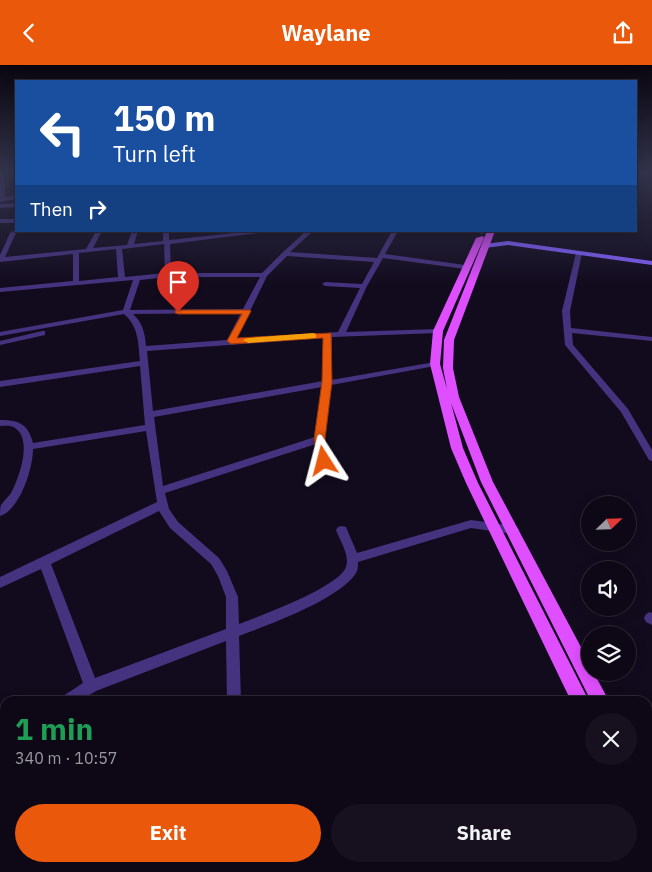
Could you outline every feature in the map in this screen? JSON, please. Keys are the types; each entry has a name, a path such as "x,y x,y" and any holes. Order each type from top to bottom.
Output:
{"main road":[{"path":"484,234 465,267 438,331 435,364 457,448 494,529 578,696"},
{"path":"484,234 452,331 448,351 448,368 458,412 487,482 597,696"}],"street":[{"path":"0,221 15,221"},
{"path":"88,251 98,232"},
{"path":"130,246 135,232"},
{"path":"166,232 168,275"},
{"path":"186,240 187,232"},
{"path":"0,260 186,240 223,234 256,232"},
{"path":"231,341 264,275 309,232"},
{"path":"341,334 364,286 394,232"},
{"path":"0,260 13,233"},
{"path":"484,234 508,243 652,263"},
{"path":"484,234 508,243"},
{"path":"119,247 122,279"},
{"path":"76,252 76,283"},
{"path":"579,253 566,311 569,345 625,411 652,458"},
{"path":"284,254 381,258 465,267"},
{"path":"0,290 168,275 264,275"},
{"path":"128,314 137,277"},
{"path":"324,284 364,286"},
{"path":"0,334 128,314 247,311"},
{"path":"0,343 128,314"},
{"path":"128,314 138,324 144,349 150,427 159,491 163,504 168,517 174,525 215,561 223,573 232,597 234,696"},
{"path":"567,330 652,339"},
{"path":"144,349 341,334 438,331"},
{"path":"324,461 320,439 327,382 328,335"},
{"path":"0,384 145,363"},
{"path":"149,415 435,364"},
{"path":"0,423 13,423 20,427 24,431 28,447 24,477 14,497 0,512"},
{"path":"28,447 150,427"},
{"path":"159,491 320,439"},
{"path":"0,583 163,504"},
{"path":"353,559 466,525 477,524 494,529 512,530"},
{"path":"76,696 91,686 289,611 334,586 351,571 353,559 342,530"},
{"path":"44,562 91,686"}],"slow traffic":[{"path":"248,340 313,336"}],"route":[{"path":"178,312 247,311 231,341 328,335 327,382 320,439 324,461"}]}
